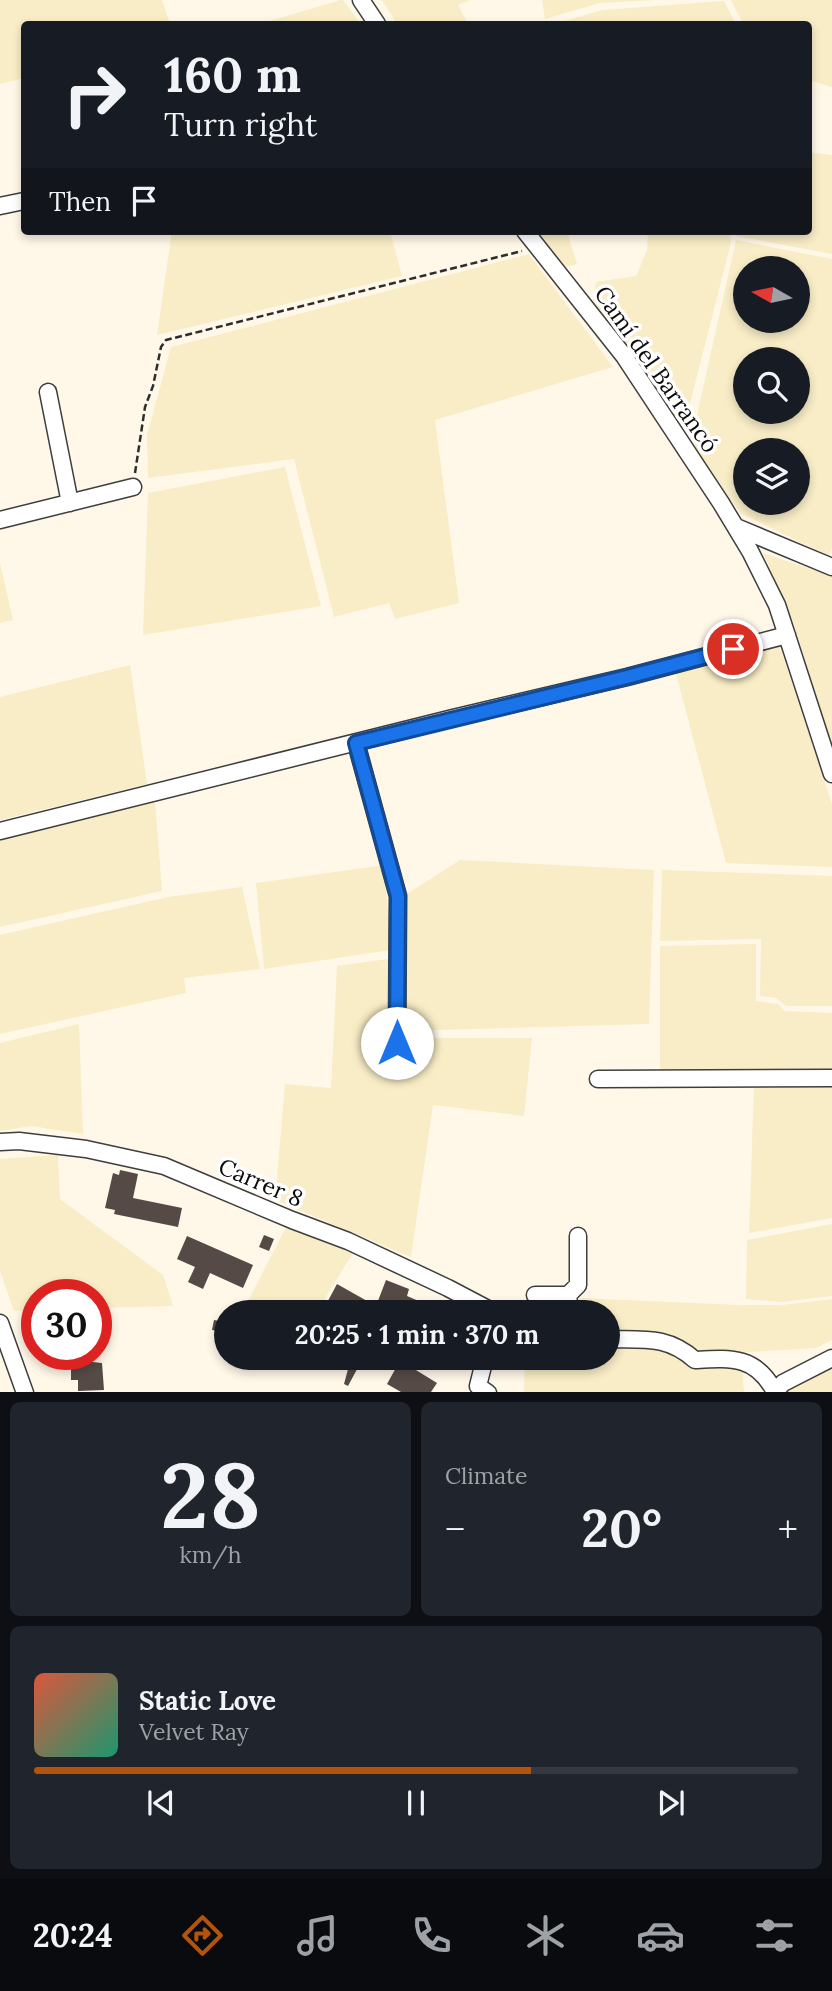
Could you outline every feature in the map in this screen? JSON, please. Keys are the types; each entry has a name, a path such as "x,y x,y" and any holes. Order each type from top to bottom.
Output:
{"street":[{"path":"360,0 375,21"},
{"path":"0,206 21,202"},
{"name":"Camí del Barrancó","path":"528,235 624,356 736,527 777,605 832,774"},
{"path":"48,392 70,503"},
{"path":"0,520 133,487"},
{"path":"736,527 832,567"},
{"path":"0,831 787,635"},
{"path":"356,743 398,896 397,1043"},
{"path":"598,1079 832,1078"},
{"name":"Carrer 8","path":"0,1142 19,1141 86,1149 164,1166 348,1241 471,1300"},
{"path":"535,1295 568,1295 578,1285 578,1236"},
{"path":"568,1295 569,1300"},
{"path":"0,1323 25,1392"},
{"path":"620,1340 668,1342 695,1360 746,1362 766,1376 774,1392 783,1383 832,1358"},
{"path":"482,1370 478,1386 488,1392"}],"path":[{"path":"133,487 145,407 166,340 538,247"}],"shaded area":[{"path":"0,0 162,0 169,21 21,21 21,79 0,84"},
{"path":"343,0 359,21 269,21"},
{"path":"382,0 471,0 458,5 466,21 395,21"},
{"path":"542,0 655,0 600,3 545,19"},
{"path":"731,0 832,0 832,87 812,81 812,21 742,21"},
{"path":"724,1 734,21 564,21 602,10"},
{"path":"812,152 832,155 832,254 736,236 812,235"},
{"path":"171,235 391,235 402,276 157,335"},
{"path":"539,235 568,235 577,264 564,267"},
{"path":"648,235 730,235 731,243 683,431 592,304 596,282 636,276 647,250"},
{"path":"736,240 832,259 832,548 829,556 744,515 810,515 810,438 733,438 733,503 691,442"},
{"path":"529,254 613,367 435,420 459,603 395,619 389,603 334,617 294,459 148,478 147,435 171,347"},
{"path":"285,467 321,606 143,635 148,493"},
{"path":"763,553 832,576 832,745 794,625"},
{"path":"0,563 13,620 0,623"},
{"path":"779,644 832,804 832,867 726,863 675,670"},
{"path":"130,665 147,784 0,820 0,697"},
{"path":"155,801 162,891 0,927 0,838"},
{"path":"460,860 654,870 649,1024 404,1031 404,896"},
{"path":"384,865 391,950 264,969 256,883"},
{"path":"662,870 832,876 832,1006 786,1006 776,998 760,996 761,939 660,941"},
{"path":"242,887 260,969 184,978 186,993 0,1034 0,935 168,897"},
{"path":"756,944 756,1001 778,1004 785,1011 832,1013 832,1072 660,1074 660,946"},
{"path":"395,958 396,1038 532,1038 524,1116 433,1105 411,1257 275,1200 285,1084 331,1088 337,966"},
{"path":"79,1024 83,1134 31,1126 0,1131 0,1043"},
{"path":"754,1086 832,1086 832,1218 749,1233"},
{"path":"58,1155 60,1199 163,1275 173,1306 112,1308 112,1279 21,1279 21,1311 14,1311 0,1271 0,1159"},
{"path":"832,1224 832,1296 782,1302 746,1299 747,1240"},
{"path":"286,1227 354,1251 324,1300 249,1300"},
{"path":"579,1298 782,1305 832,1299 832,1340 816,1348 698,1355 620,1338 620,1300"},
{"path":"620,1344 667,1346 742,1365 744,1392 524,1392 525,1370 620,1370"},
{"path":"832,1365 832,1392 784,1392"}],"building":[{"path":"120,1170 138,1174 133,1198 182,1208 178,1227 114,1214 115,1210 105,1208 113,1173 119,1175"},
{"path":"264,1235 274,1239 269,1251 259,1247"},
{"path":"187,1236 253,1265 243,1288 210,1273 203,1289 188,1282 195,1267 177,1259"},
{"path":"386,1280 409,1289 407,1296 416,1300 378,1300"},
{"path":"337,1284 365,1300 328,1300"},
{"path":"71,1370 103,1370 104,1390 78,1391 78,1380 71,1380"},
{"path":"348,1370 357,1370 348,1386 344,1384"},
{"path":"395,1370 416,1370 437,1383 431,1392 401,1392 387,1384"}],"route":[{"path":"397,1043 398,896 356,743 733,649"}]}
